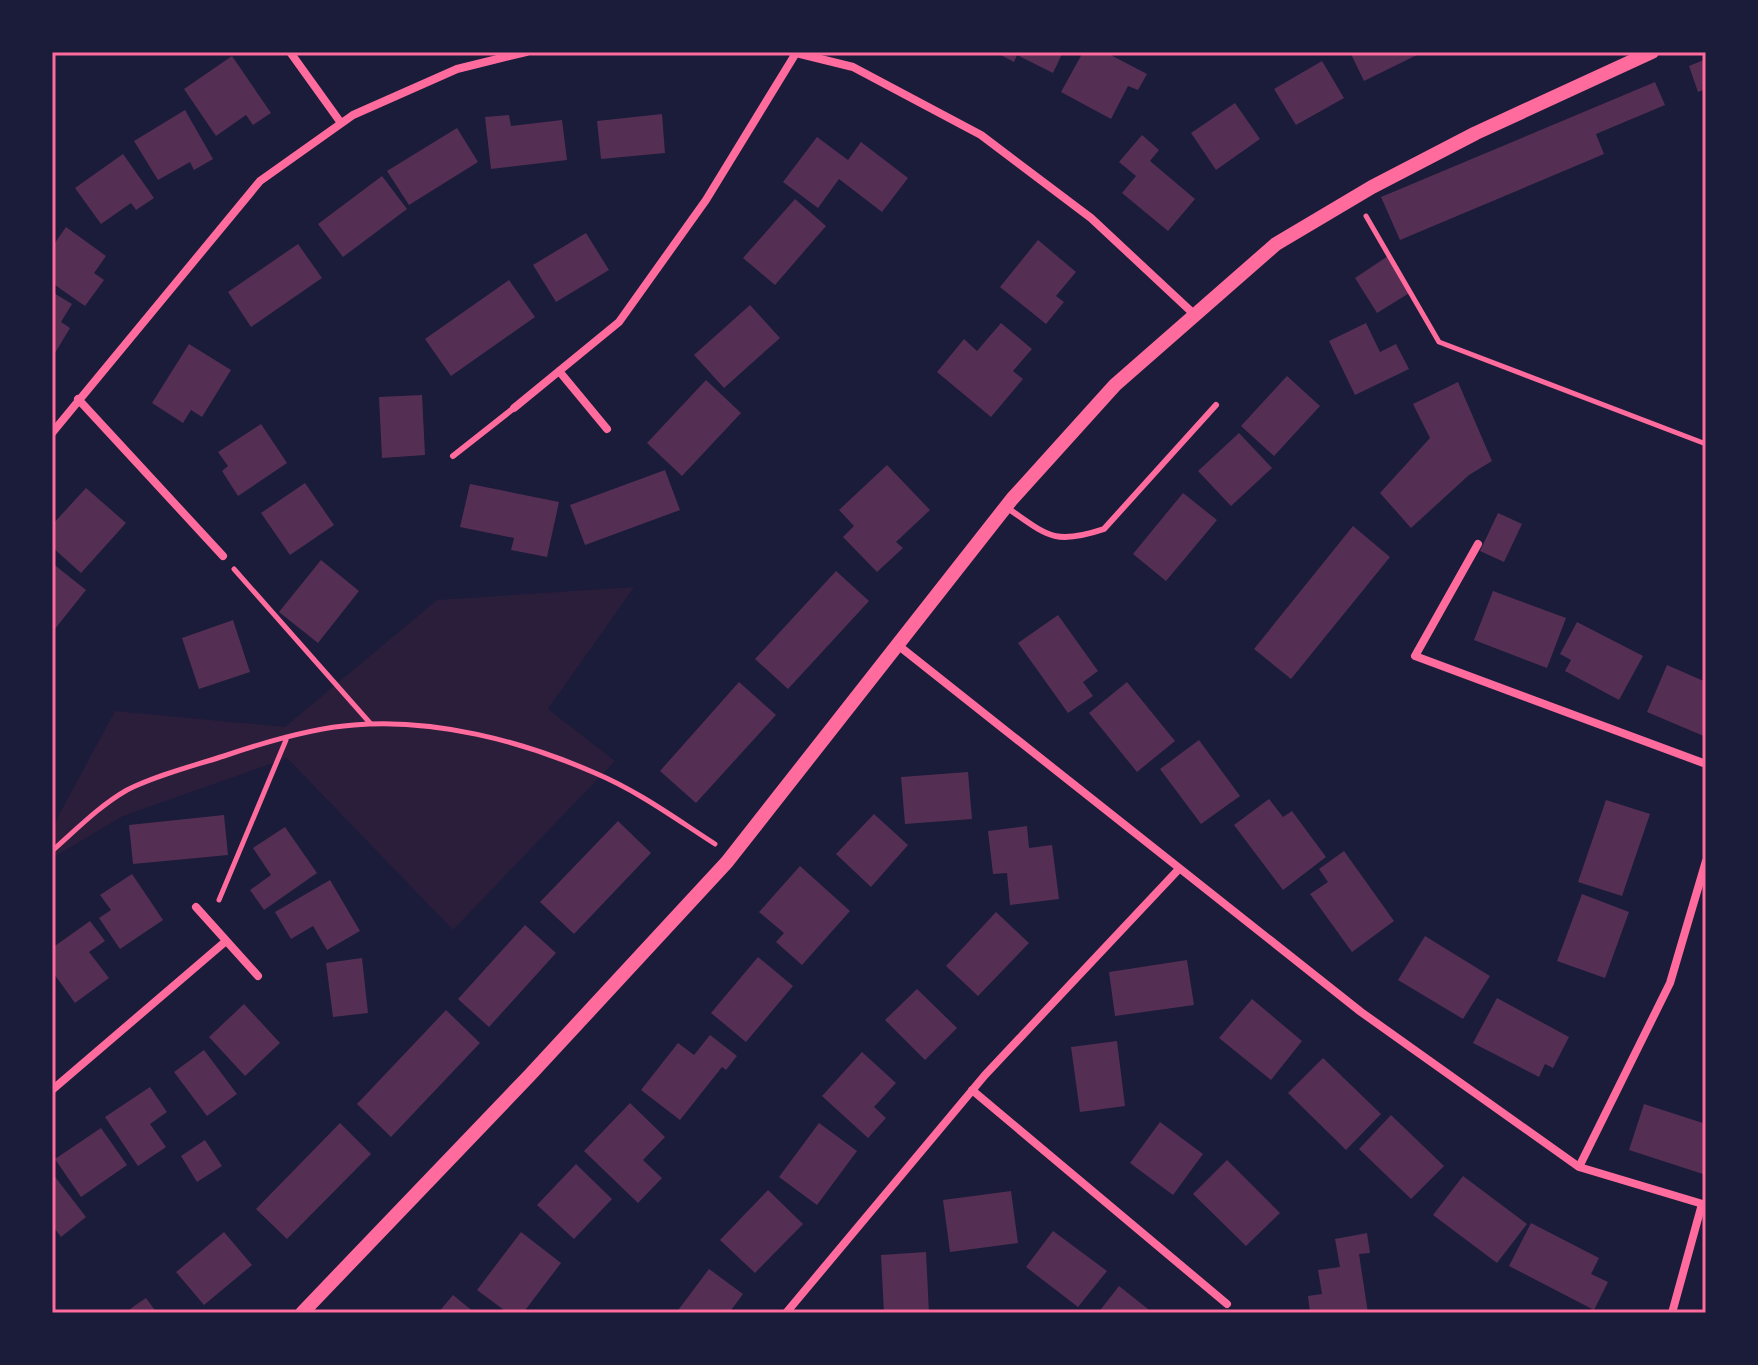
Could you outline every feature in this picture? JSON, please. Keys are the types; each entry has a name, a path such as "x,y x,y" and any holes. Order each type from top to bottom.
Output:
{"street":[{"path":"290,52 341,123"},
{"path":"52,433 260,181 353,115 457,69 526,52"},
{"path":"514,408 619,322 706,200 794,52 853,67 981,135 1091,218 1196,316"},
{"path":"302,1313 529,1076 733,855 1006,507 1115,385 1276,244 1355,197 1476,133 1652,52"},
{"path":"559,371 607,429"},
{"path":"78,399 223,556"},
{"path":"1478,544 1415,656 1706,764"},
{"path":"899,646 1361,1012 1579,1167 1704,1205 1672,1313"},
{"path":"1579,1167 1670,983 1706,861"},
{"path":"786,1313 972,1090 1178,870"},
{"path":"196,907 258,976"},
{"path":"52,1090 226,941"},
{"path":"972,1090 1227,1304"}],"lane":[{"path":"1006,507 1050,537 1077,538 1104,529 1216,405"},
{"path":"453,456 514,408"}],"path":[{"path":"1355,197 1439,342 1706,444"},
{"path":"223,556 371,724"},
{"path":"52,851 93,815 128,790 243,750 350,725 371,724 443,729 495,739 595,773 642,798 733,855"},
{"path":"210,923 286,739"}],"shaded area":[{"path":"634,587 548,709 615,761 453,930 287,758 123,816 52,858 52,828 115,711 285,727 437,600"}],"building":[{"path":"995,52 1063,52 1053,73 1017,55 1014,62"},
{"path":"1083,52 1105,52 1147,74 1138,90 1128,86 1111,119 1061,92"},
{"path":"1350,52 1423,52 1364,81"},
{"path":"232,56 271,113 253,125 246,115 216,136 184,89"},
{"path":"1706,59 1706,89 1698,92 1689,66"},
{"path":"1322,61 1344,98 1296,125 1274,89"},
{"path":"1655,82 1665,105 1596,134 1604,154 1400,240 1381,197"},
{"path":"1235,103 1260,139 1216,170 1191,133"},
{"path":"185,110 213,159 194,170 190,162 158,180 134,141"},
{"path":"662,114 665,153 601,159 597,121"},
{"path":"509,115 511,126 562,120 567,160 491,169 485,117"},
{"path":"457,128 478,162 409,205 387,171"},
{"path":"1142,135 1159,150 1150,161 1195,199 1168,231 1122,193 1136,176 1119,162"},
{"path":"817,137 848,160 861,142 908,178 882,212 839,179 818,208 783,182"},
{"path":"123,154 154,198 136,210 131,203 101,224 75,188"},
{"path":"382,176 407,209 343,257 318,224"},
{"path":"795,199 826,226 775,285 743,258"},
{"path":"66,227 106,256 94,273 104,280 85,306 52,283 52,247"},
{"path":"586,233 609,270 556,302 533,265"},
{"path":"1038,240 1076,272 1056,296 1064,302 1046,324 1000,287"},
{"path":"298,244 322,278 251,327 228,292"},
{"path":"1388,256 1411,292 1377,313 1355,278"},
{"path":"509,280 535,317 451,376 425,339"},
{"path":"52,292 72,304 61,322 70,328 55,353 52,351"},
{"path":"750,305 780,338 724,388 694,355"},
{"path":"1001,323 1032,349 1013,371 1023,379 991,417 937,372 964,339 977,351"},
{"path":"1366,323 1380,352 1396,344 1409,369 1355,395 1329,341"},
{"path":"189,344 231,370 202,417 191,410 183,423 152,403"},
{"path":"1287,376 1320,406 1274,456 1241,426"},
{"path":"706,380 741,413 682,476 647,443"},
{"path":"1458,382 1492,461 1469,475 1411,528 1380,493 1430,438 1413,404"},
{"path":"422,395 425,455 382,458 379,397"},
{"path":"261,424 287,463 238,496 222,471 228,466 218,452"},
{"path":"1239,433 1272,468 1231,506 1198,471"},
{"path":"887,465 930,510 896,542 903,548 877,572 843,537 854,526 839,510"},
{"path":"665,470 680,510 585,545 570,505"},
{"path":"305,483 334,525 290,555 261,513"},
{"path":"470,484 559,502 547,557 511,550 514,538 460,527"},
{"path":"86,488 126,523 81,573 52,547 52,525"},
{"path":"1183,493 1217,520 1166,581 1133,554"},
{"path":"1498,513 1522,524 1504,562 1480,551"},
{"path":"1353,526 1390,557 1291,679 1254,649"},
{"path":"321,560 359,591 318,643 279,612"},
{"path":"52,563 86,590 54,630 52,628"},
{"path":"836,571 869,601 788,689 755,659"},
{"path":"1493,591 1566,618 1547,668 1474,640"},
{"path":"1058,615 1098,671 1083,682 1093,696 1068,713 1018,643"},
{"path":"233,620 250,672 199,689 182,638"},
{"path":"1577,622 1643,656 1619,700 1565,671 1571,660 1560,654"},
{"path":"1667,665 1706,682 1706,737 1647,712"},
{"path":"739,682 776,715 696,803 660,771"},
{"path":"1127,682 1175,741 1137,772 1089,713"},
{"path":"1199,740 1240,796 1201,824 1160,769"},
{"path":"968,772 972,819 905,824 901,777"},
{"path":"1269,799 1283,817 1292,811 1326,857 1283,890 1234,825"},
{"path":"1606,800 1650,814 1622,896 1578,882"},
{"path":"874,814 908,845 871,887 836,854"},
{"path":"224,815 228,855 133,864 129,825"},
{"path":"618,821 651,853 574,934 540,902"},
{"path":"1027,826 1029,848 1052,845 1059,899 1010,905 1007,873 993,874 988,831"},
{"path":"285,827 317,873 264,910 250,890 271,875 253,848"},
{"path":"1344,851 1394,921 1352,952 1310,894 1328,882 1319,869"},
{"path":"800,866 850,911 802,965 776,942 784,933 759,912"},
{"path":"132,874 163,920 120,949 99,918 111,910 100,895"},
{"path":"330,880 360,931 327,950 313,926 291,939 275,912"},
{"path":"1582,894 1629,912 1605,978 1557,961"},
{"path":"996,912 1029,943 978,996 946,966"},
{"path":"90,921 105,941 89,952 109,978 75,1003 52,971 52,948"},
{"path":"525,925 556,953 489,1027 458,999"},
{"path":"1425,936 1490,976 1463,1019 1398,980"},
{"path":"758,957 793,986 746,1042 711,1013"},
{"path":"362,958 368,1013 333,1017 326,963"},
{"path":"1187,960 1194,1005 1115,1016 1109,972"},
{"path":"917,989 957,1028 925,1060 885,1020"},
{"path":"1497,998 1569,1037 1553,1068 1545,1064 1539,1077 1473,1043"},
{"path":"1252,999 1302,1041 1271,1080 1219,1038"},
{"path":"244,1004 280,1043 245,1076 209,1037"},
{"path":"446,1010 480,1043 391,1137 357,1104"},
{"path":"710,1035 737,1056 726,1070 722,1067 680,1120 641,1090 678,1043 694,1055"},
{"path":"1117,1041 1125,1106 1080,1112 1071,1047"},
{"path":"204,1050 237,1094 207,1116 174,1072"},
{"path":"862,1052 896,1083 874,1107 886,1118 868,1138 822,1096"},
{"path":"1323,1058 1381,1114 1346,1150 1288,1093"},
{"path":"150,1087 167,1112 150,1124 166,1147 138,1166 105,1117"},
{"path":"630,1103 665,1137 643,1160 662,1178 638,1203 584,1151"},
{"path":"1644,1104 1706,1124 1706,1175 1629,1150"},
{"path":"1391,1115 1444,1166 1411,1199 1359,1149"},
{"path":"1160,1122 1203,1154 1173,1195 1130,1163"},
{"path":"340,1123 371,1154 287,1239 256,1209"},
{"path":"819,1123 857,1151 817,1205 779,1177"},
{"path":"101,1128 127,1165 81,1197 55,1159"},
{"path":"205,1140 222,1166 197,1182 181,1156"},
{"path":"1227,1160 1280,1213 1246,1246 1193,1194"},
{"path":"576,1164 612,1199 574,1239 537,1205"},
{"path":"52,1173 86,1217 61,1237 52,1225"},
{"path":"1463,1176 1527,1224 1497,1263 1433,1215"},
{"path":"768,1190 803,1224 755,1273 720,1240"},
{"path":"1011,1191 1018,1243 950,1252 943,1200"},
{"path":"1531,1223 1599,1258 1591,1274 1608,1282 1594,1310 1509,1266"},
{"path":"1053,1231 1107,1271 1078,1307 1026,1267"},
{"path":"224,1232 252,1265 204,1305 176,1272"},
{"path":"521,1232 561,1263 523,1313 508,1313 477,1290"},
{"path":"1367,1233 1370,1253 1359,1254 1368,1313 1310,1313 1308,1296 1322,1294 1318,1270 1340,1267 1335,1239"},
{"path":"926,1252 929,1313 884,1313 881,1255"},
{"path":"709,1269 743,1294 729,1313 676,1313"},
{"path":"1119,1286 1153,1313 1098,1313"},
{"path":"453,1295 475,1313 438,1313"},
{"path":"146,1298 157,1313 125,1313 137,1304"}]}
